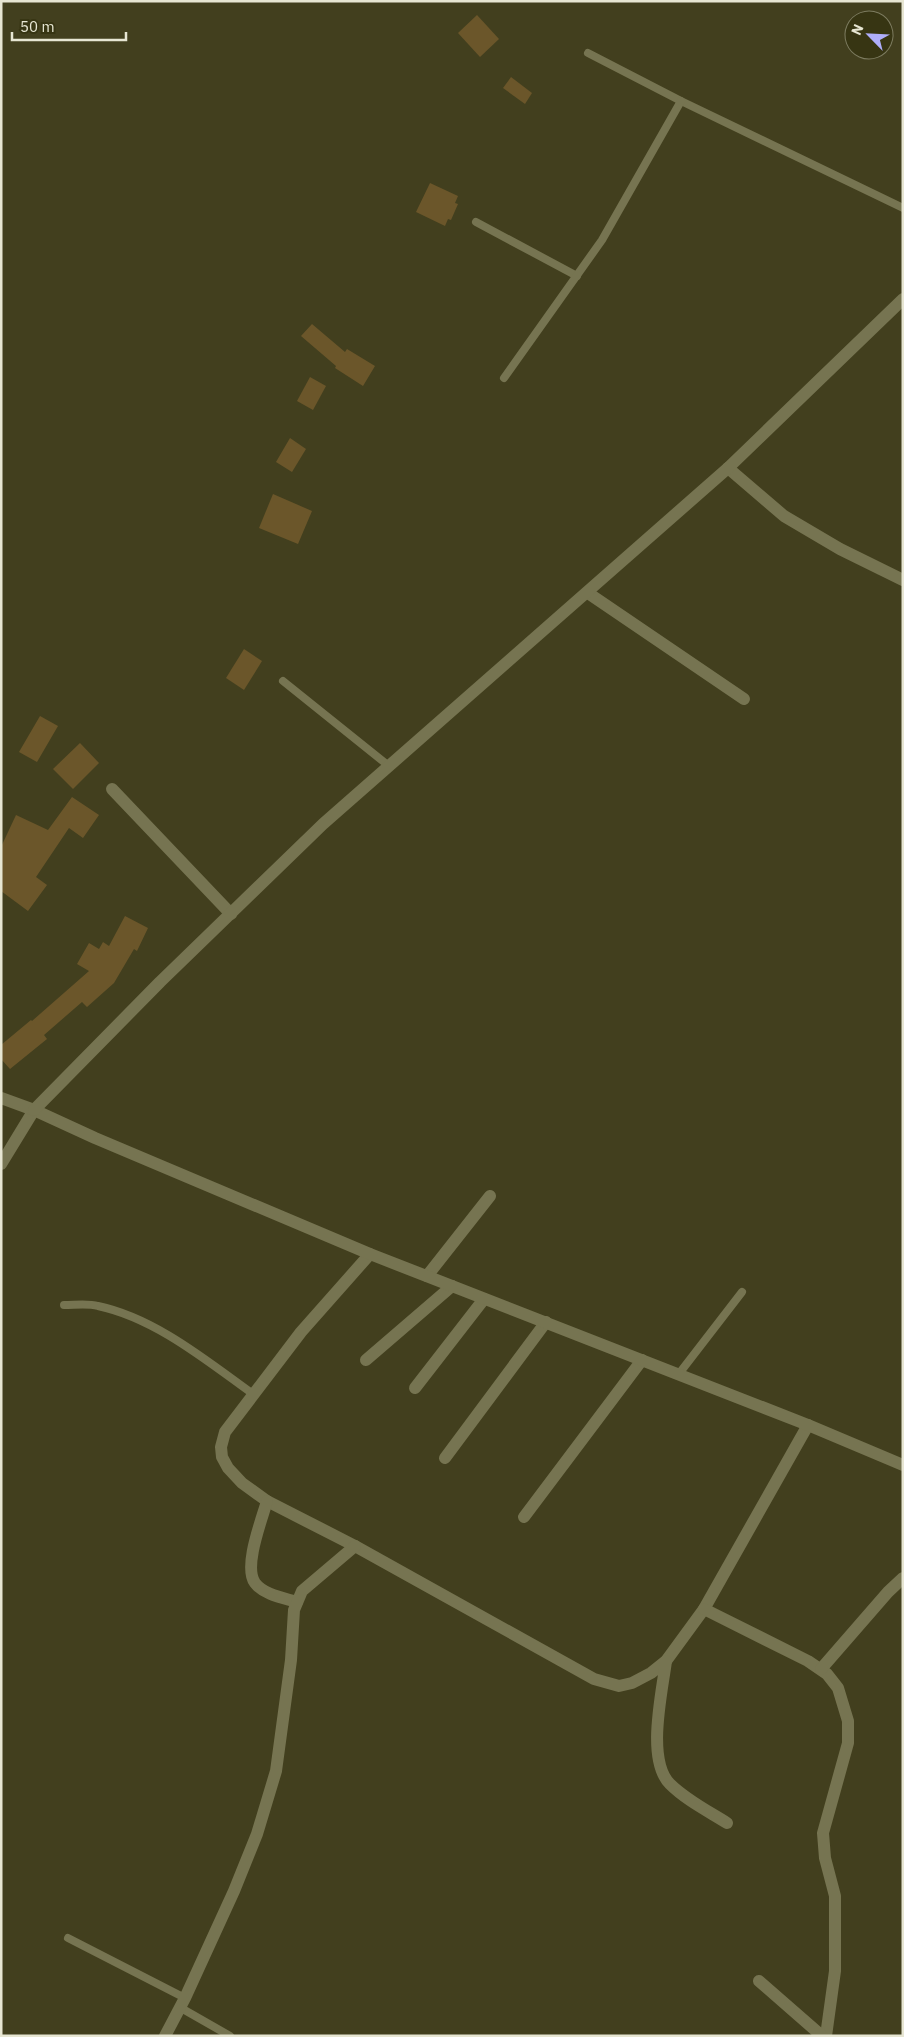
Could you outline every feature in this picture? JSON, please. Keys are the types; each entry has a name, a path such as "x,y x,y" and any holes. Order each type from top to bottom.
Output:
{"street":[{"path":"1,1164 34,1110 160,982 323,824 728,468 903,300"},
{"path":"728,468 784,516 840,549 903,580"},
{"path":"588,593 744,699"},
{"path":"112,789 231,914"},
{"path":"1,1098 34,1110 95,1138 370,1254 808,1425 903,1465"},
{"path":"427,1276 490,1196"},
{"path":"370,1254 301,1332 225,1432 221,1447 222,1457 228,1468 242,1484 267,1501 355,1546 594,1679 619,1686 632,1683 651,1673 666,1661 704,1609 808,1425"},
{"path":"366,1360 452,1286"},
{"path":"415,1388 484,1299"},
{"path":"445,1458 546,1322"},
{"path":"524,1517 642,1360"},
{"path":"267,1501 250,1562 252,1578 266,1592 297,1602"},
{"path":"165,2036 183,2003 234,1891 257,1834 276,1771 291,1660 294,1610 297,1602 302,1591 355,1546"},
{"path":"821,1669 888,1592 903,1578"},
{"path":"704,1609 821,1669 838,1688 848,1721 848,1743 823,1834 825,1858 835,1896 835,1971 826,2036"},
{"path":"666,1661 657,1745 659,1765 669,1783 684,1796 727,1824"},
{"path":"759,1981 822,2036"}],"lane":[{"path":"588,53 681,101 903,208"},
{"path":"504,378 602,240 681,101"},
{"path":"476,222 577,276"},
{"path":"284,681 389,766"},
{"path":"678,1375 742,1292"},
{"path":"64,1305 97,1305 128,1315 184,1345 254,1394"},
{"path":"68,1938 183,2003 230,2036"}],"building":[{"path":"477,15 499,39 480,57 458,33"},
{"path":"511,77 532,93 525,104 503,88"},
{"path":"430,183 458,196 455,203 458,204 451,220 448,219 445,226 416,212"},
{"path":"312,324 345,352 347,349 375,366 363,386 335,368 336,366 301,336"},
{"path":"310,377 326,386 313,410 297,401"},
{"path":"290,438 306,449 292,472 276,462"},
{"path":"273,494 312,511 298,544 259,528"},
{"path":"244,649 262,661 244,690 226,678"},
{"path":"40,716 58,726 37,762 19,752"},
{"path":"80,743 99,763 73,789 53,769"},
{"path":"72,797 99,815 83,838 69,828 36,877 47,885 28,911 1,891 1,847 16,815 48,830"},
{"path":"125,916 148,928 137,951 134,949 114,983 87,1007 82,1002 44,1035 47,1039 10,1069 1,1059 1,1045 32,1021 89,971 77,964 89,943 99,949 103,942 109,946"}]}
